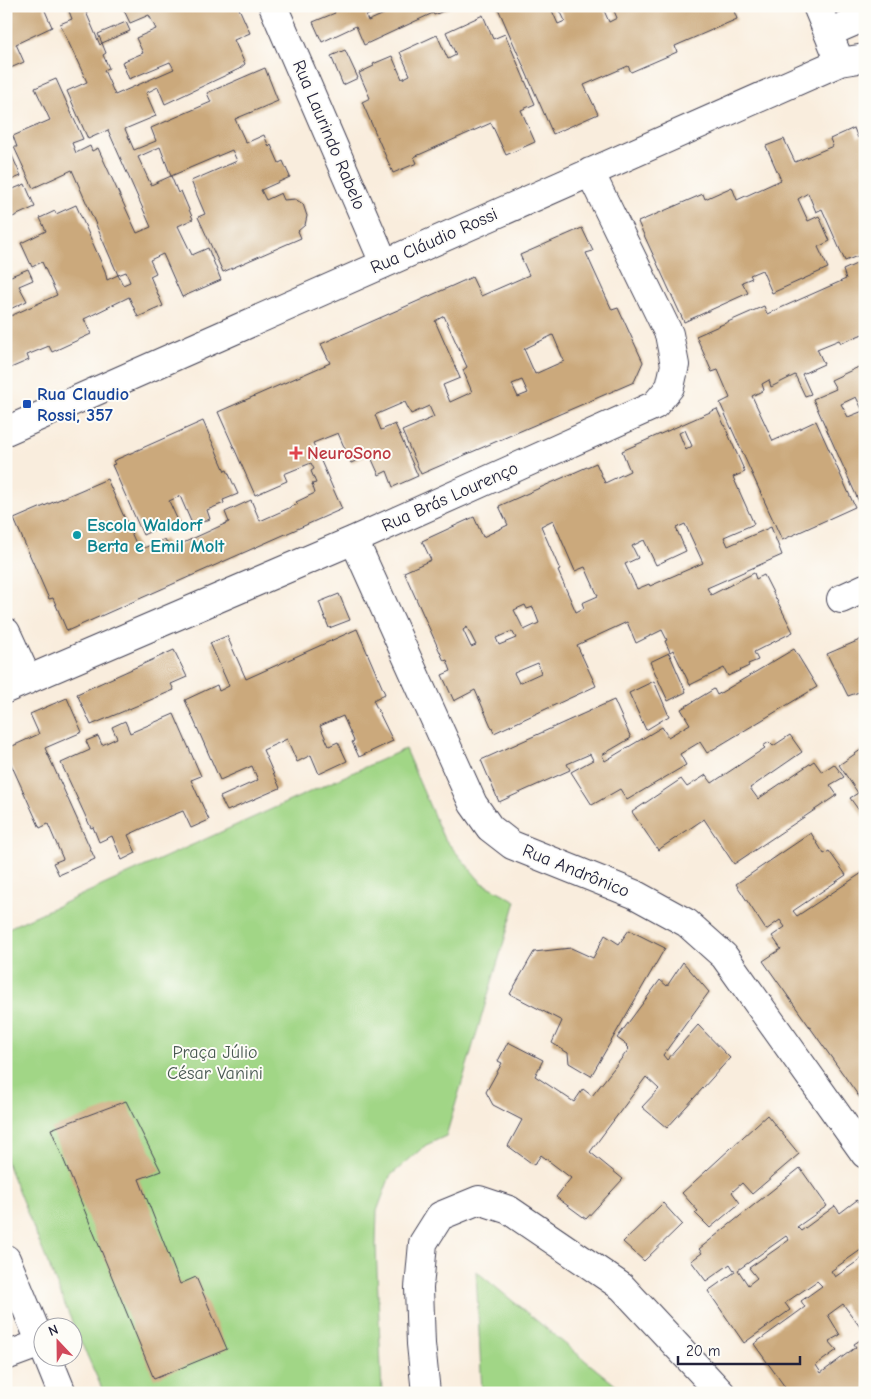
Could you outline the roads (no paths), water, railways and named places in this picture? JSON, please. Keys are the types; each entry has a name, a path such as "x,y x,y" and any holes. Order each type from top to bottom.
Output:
{"street":[{"name":"Rua Laurindo Rabelo","path":"274,6 384,263"},
{"path":"817,6 828,33 853,60"},
{"path":"828,33 865,17"},
{"name":"Rua Cláudio Rossi","path":"6,431 590,172 853,60"},
{"name":"Rua Brás Lourenço","path":"17,684 354,540 655,405 670,387 675,365 669,334 590,172"},
{"name":"Rua Andrônico","path":"354,540 473,804 490,828 512,845 634,894 687,924 724,956 865,1154"},
{"path":"6,632 17,684"},
{"path":"426,1393 421,1344 419,1288 423,1243 440,1216 479,1200 509,1210 622,1287 721,1393"},
{"path":"6,1259 32,1321"},
{"path":"6,1356 32,1351"},
{"path":"51,1366 62,1393"}],"place":[{"name":"Rua Claudio Rossi, 357","path":"27,404"},
{"name":"NeuroSono","path":"296,453"},
{"name":"Escola Waldorf Berta e Emil Molt","path":"77,535"}],"park label":[{"name":"Praça Júlio César Vanini","path":"215,1062"}]}
